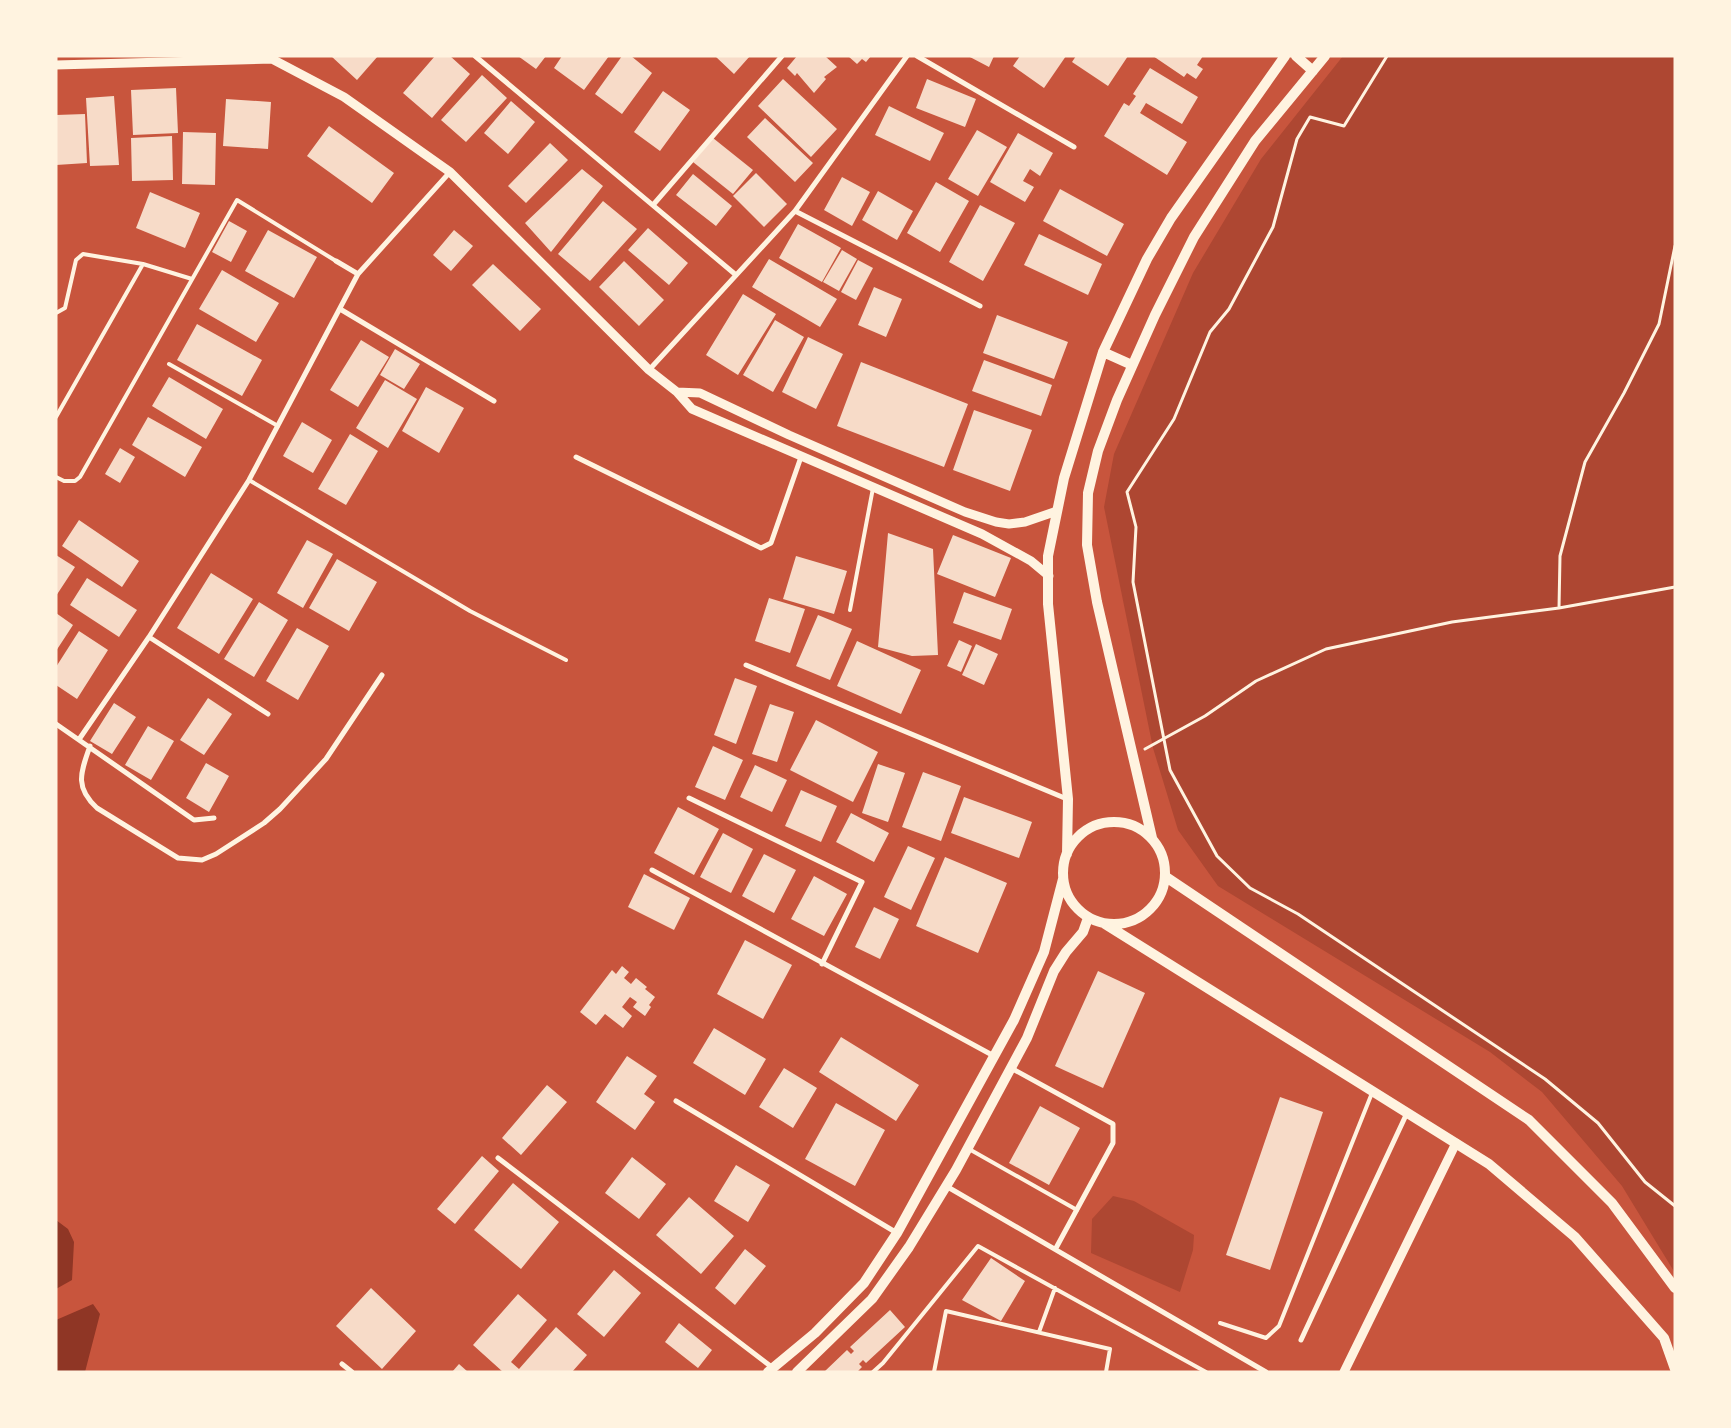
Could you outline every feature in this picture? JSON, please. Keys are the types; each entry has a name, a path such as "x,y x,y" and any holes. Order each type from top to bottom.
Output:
{"main road":[{"path":"770,1370 815,1333 864,1283 897,1234 1014,1020 1044,952 1064,879 1067,854 1068,799 1048,604 1048,556 1064,478 1103,352 1147,259 1171,218 1285,56"},
{"path":"1296,56 1313,70"},
{"path":"1152,838 1104,632 1087,546 1088,493 1098,451 1132,365 1194,237 1255,141 1325,56"},
{"path":"1103,352 1132,365"},
{"path":"1067,854 1076,840 1089,829 1105,823 1122,822 1138,827 1152,838 1160,849 1165,862 1166,877 1162,894 1152,908 1123,924 1105,924"},
{"path":"1166,877 1530,1120 1612,1203 1675,1288"},
{"path":"1064,879 1071,901 1088,918 1105,924 1489,1164 1575,1237 1664,1338 1675,1369"},
{"path":"797,1372 872,1299 909,1247 968,1148 1027,1038 1054,971 1066,952 1083,932 1088,918"}],"street":[{"path":"475,56 736,275"},
{"path":"653,205 782,56"},
{"path":"649,370 795,211 907,56"},
{"path":"917,56 1074,146"},
{"path":"56,65 214,59 272,59 344,97 450,172 649,370 677,392 692,409 801,458 982,534 1031,561 1049,576"},
{"path":"80,738 148,637 249,480 358,274 450,172"},
{"path":"795,211 980,306"},
{"path":"336,260 358,274"},
{"path":"340,309 494,401"},
{"path":"677,392 700,393 789,435 965,512 996,522 1009,524 1025,522 1058,511"},
{"path":"576,457 761,548 771,543 801,458"},
{"path":"148,637 268,714"},
{"path":"746,665 1068,799"},
{"path":"90,746 81,772 80,782 88,799 97,808 178,858 202,860 216,854 240,839 280,809 326,759 382,675"},
{"path":"56,724 80,738 194,820 214,818"},
{"path":"689,798 862,882 822,964"},
{"path":"652,870 994,1056"},
{"path":"1011,1067 1113,1124 1113,1143 1056,1248"},
{"path":"676,1101 897,1234"},
{"path":"1301,1340 1407,1113"},
{"path":"1344,1372 1456,1142"},
{"path":"498,1158 770,1370"},
{"path":"946,1185 1266,1372"},
{"path":"342,1364 352,1372"}],"lane":[{"path":"56,477 64,481 75,481 80,477 237,200 336,260"},
{"path":"56,312 65,308 76,260 82,254 143,264 192,279"},
{"path":"56,417 143,264"},
{"path":"168,364 278,426"},
{"path":"249,480 470,611 566,660"},
{"path":"850,610 873,488"},
{"path":"1220,1323 1266,1338 1279,1326 1373,1091"},
{"path":"968,1148 1077,1210"},
{"path":"873,1372 883,1363 978,1246 1206,1372"},
{"path":"1038,1332 1055,1288"},
{"path":"934,1372 946,1311 1110,1349 1106,1372"}],"path":[{"path":"1387,56 1344,126 1310,117 1296,139 1273,227 1229,309 1210,332 1174,419 1127,492 1136,527 1133,582 1170,770 1216,856 1250,888 1298,914 1545,1078 1598,1123 1645,1182 1675,1206"},
{"path":"1559,608 1560,556 1585,462 1624,394 1659,324 1675,246"},
{"path":"1133,756 1205,716 1256,680 1326,649 1452,622 1559,608 1675,587"}],"shaded area":[{"path":"1343,56 1675,56 1675,1273 1622,1186 1542,1092 1490,1052 1218,886 1178,830 1153,748 1104,507 1114,454 1193,273 1261,159"},
{"path":"1113,1196 1134,1201 1194,1235 1193,1250 1180,1292 1091,1253 1092,1219"},
{"path":"56,1220 68,1229 74,1242 72,1280 56,1289"},
{"path":"93,1304 100,1314 85,1372 56,1372 56,1320"}],"building":[{"path":"331,56 378,56 357,80"},
{"path":"435,56 450,56 470,74 432,118 403,93"},
{"path":"518,56 546,56 536,69"},
{"path":"562,56 609,56 584,90 554,68"},
{"path":"622,56 631,56 652,73 622,114 595,94"},
{"path":"715,56 750,56 734,74"},
{"path":"797,56 825,56 837,67 824,77 826,79 814,93 797,73 795,76 787,68"},
{"path":"848,56 871,56 866,62 862,59 857,64"},
{"path":"968,56 994,56 989,67"},
{"path":"1020,56 1066,56 1044,88 1013,66"},
{"path":"1076,56 1128,56 1108,86 1072,62"},
{"path":"1153,56 1203,56 1197,65 1203,69 1196,79 1187,73 1184,77"},
{"path":"1150,68 1198,97 1182,124 1146,103 1140,113 1187,142 1167,175 1104,136 1124,103 1129,106 1136,96 1133,94"},
{"path":"482,75 507,98 466,142 441,120"},
{"path":"783,79 837,129 811,157 758,106"},
{"path":"927,79 976,99 965,127 916,108"},
{"path":"176,88 178,133 133,135 131,90"},
{"path":"663,91 690,110 660,151 634,132"},
{"path":"114,96 119,165 90,166 86,98"},
{"path":"226,99 271,102 268,149 223,146"},
{"path":"511,101 535,122 508,154 484,133"},
{"path":"889,106 944,133 930,161 875,135"},
{"path":"85,114 87,163 56,165 56,115"},
{"path":"765,118 813,163 795,182 747,137"},
{"path":"329,126 394,173 372,203 307,156"},
{"path":"977,130 1007,147 978,196 948,179"},
{"path":"183,132 216,133 215,185 182,184"},
{"path":"1018,133 1053,153 1040,176 1030,169 1023,181 1034,187 1025,202 990,182"},
{"path":"172,136 173,180 132,181 131,138"},
{"path":"713,138 753,170 733,194 693,162"},
{"path":"550,143 568,160 526,203 508,186"},
{"path":"582,169 603,186 551,252 525,223"},
{"path":"756,173 787,204 764,227 733,196"},
{"path":"693,174 732,206 716,226 676,195"},
{"path":"842,177 870,192 852,226 824,210"},
{"path":"936,182 969,201 940,252 907,233"},
{"path":"1060,189 1124,224 1107,256 1043,221"},
{"path":"878,191 913,211 897,240 862,220"},
{"path":"150,192 200,213 185,248 136,228"},
{"path":"603,201 637,229 590,281 558,254"},
{"path":"980,205 1015,223 983,281 949,262"},
{"path":"229,221 247,231 231,262 212,252"},
{"path":"798,224 841,248 822,282 779,258"},
{"path":"648,228 688,263 669,285 628,250"},
{"path":"268,230 317,257 294,298 245,271"},
{"path":"454,230 473,246 451,271 433,255"},
{"path":"1039,234 1102,264 1088,295 1024,265"},
{"path":"842,250 857,259 839,291 823,282"},
{"path":"769,259 837,299 820,327 752,287"},
{"path":"858,260 873,268 856,300 841,292"},
{"path":"624,261 664,300 639,326 599,287"},
{"path":"493,264 541,309 520,331 472,285"},
{"path":"222,270 279,303 256,342 199,309"},
{"path":"874,287 902,299 886,337 858,325"},
{"path":"743,294 776,314 738,375 706,355"},
{"path":"997,315 1068,342 1054,379 983,353"},
{"path":"775,320 804,337 773,392 743,375"},
{"path":"197,324 262,360 242,396 177,360"},
{"path":"808,337 843,354 816,409 782,392"},
{"path":"361,340 389,357 358,407 330,390"},
{"path":"395,349 420,364 404,389 380,375"},
{"path":"984,360 1052,385 1041,416 972,391"},
{"path":"861,362 968,404 944,467 837,426"},
{"path":"169,377 223,409 206,439 152,406"},
{"path":"385,380 417,399 388,448 356,428"},
{"path":"426,387 464,408 439,453 402,431"},
{"path":"974,410 1032,430 1010,491 953,470"},
{"path":"148,417 202,447 185,477 132,445"},
{"path":"302,422 332,440 313,473 283,456"},
{"path":"350,434 378,451 346,505 318,489"},
{"path":"120,448 135,457 120,483 105,474"},
{"path":"79,520 139,561 122,587 62,546"},
{"path":"888,533 933,549 938,655 912,656 878,647"},
{"path":"953,535 1011,558 995,597 937,574"},
{"path":"307,540 333,554 303,608 277,593"},
{"path":"56,555 75,567 56,596"},
{"path":"796,556 847,571 834,614 783,599"},
{"path":"337,559 377,582 349,631 309,608"},
{"path":"211,573 253,599 219,654 177,628"},
{"path":"87,578 137,610 119,637 70,605"},
{"path":"964,592 1012,609 1001,640 953,623"},
{"path":"769,598 805,609 790,653 755,641"},
{"path":"259,602 288,620 254,677 224,659"},
{"path":"56,613 73,625 56,651"},
{"path":"818,615 852,629 830,680 796,666"},
{"path":"297,628 329,646 298,700 266,681"},
{"path":"79,631 108,650 77,699 56,685 56,667"},
{"path":"959,640 972,646 961,672 947,666"},
{"path":"857,641 921,670 901,714 837,686"},
{"path":"976,644 998,654 984,685 962,675"},
{"path":"735,678 757,686 736,744 714,735"},
{"path":"208,698 232,714 204,755 180,740"},
{"path":"114,703 136,717 112,754 90,741"},
{"path":"770,704 794,712 777,762 752,754"},
{"path":"816,720 878,752 853,802 790,770"},
{"path":"148,726 174,741 151,780 125,765"},
{"path":"713,746 743,760 725,800 695,787"},
{"path":"206,763 229,776 209,812 186,798"},
{"path":"878,764 905,773 888,822 862,813"},
{"path":"755,765 787,780 772,812 740,797"},
{"path":"923,772 961,786 941,841 902,827"},
{"path":"801,790 837,806 821,842 785,826"},
{"path":"964,797 1032,822 1019,858 951,833"},
{"path":"678,807 719,829 694,875 654,853"},
{"path":"851,813 889,833 874,862 836,842"},
{"path":"723,833 753,849 731,893 700,877"},
{"path":"908,846 935,858 911,910 884,897"},
{"path":"764,854 796,870 774,913 742,896"},
{"path":"945,857 1007,883 978,953 916,926"},
{"path":"644,874 690,898 674,930 628,907"},
{"path":"814,876 847,894 824,936 791,919"},
{"path":"874,907 899,919 880,959 855,947"},
{"path":"745,940 792,965 763,1019 717,994"},
{"path":"622,966 629,972 624,978 631,984 636,978 655,997 649,1005 651,1007 645,1016 633,1007 637,1002 630,997 622,1007 632,1016 623,1028 605,1014 596,1025 580,1012 612,970 616,974"},
{"path":"1098,971 1145,993 1103,1088 1055,1066"},
{"path":"714,1028 766,1059 745,1095 693,1063"},
{"path":"841,1037 919,1085 896,1121 819,1072"},
{"path":"627,1056 657,1076 644,1094 655,1102 635,1130 596,1102"},
{"path":"784,1068 817,1088 793,1128 759,1107"},
{"path":"547,1085 567,1102 521,1155 502,1138"},
{"path":"1280,1097 1323,1112 1270,1270 1226,1255"},
{"path":"836,1103 885,1130 855,1186 805,1159"},
{"path":"1040,1106 1080,1128 1049,1185 1009,1163"},
{"path":"482,1156 499,1171 455,1224 437,1209"},
{"path":"632,1157 666,1184 639,1219 605,1193"},
{"path":"736,1165 770,1185 748,1222 714,1201"},
{"path":"513,1183 559,1222 521,1269 474,1230"},
{"path":"689,1197 734,1236 701,1274 656,1235"},
{"path":"745,1249 766,1266 735,1305 715,1288"},
{"path":"991,1258 1025,1281 1001,1321 962,1300"},
{"path":"614,1270 641,1293 604,1337 577,1314"},
{"path":"371,1288 416,1331 382,1369 336,1326"},
{"path":"518,1294 547,1320 511,1362 519,1369 556,1327 587,1355 572,1372 503,1372 473,1345"},
{"path":"890,1310 905,1327 866,1363 863,1360 859,1364 862,1367 857,1372 824,1372 847,1350 851,1354 854,1351 850,1347"},
{"path":"679,1323 712,1350 698,1368 665,1342"},
{"path":"459,1364 468,1372 452,1372"}]}
